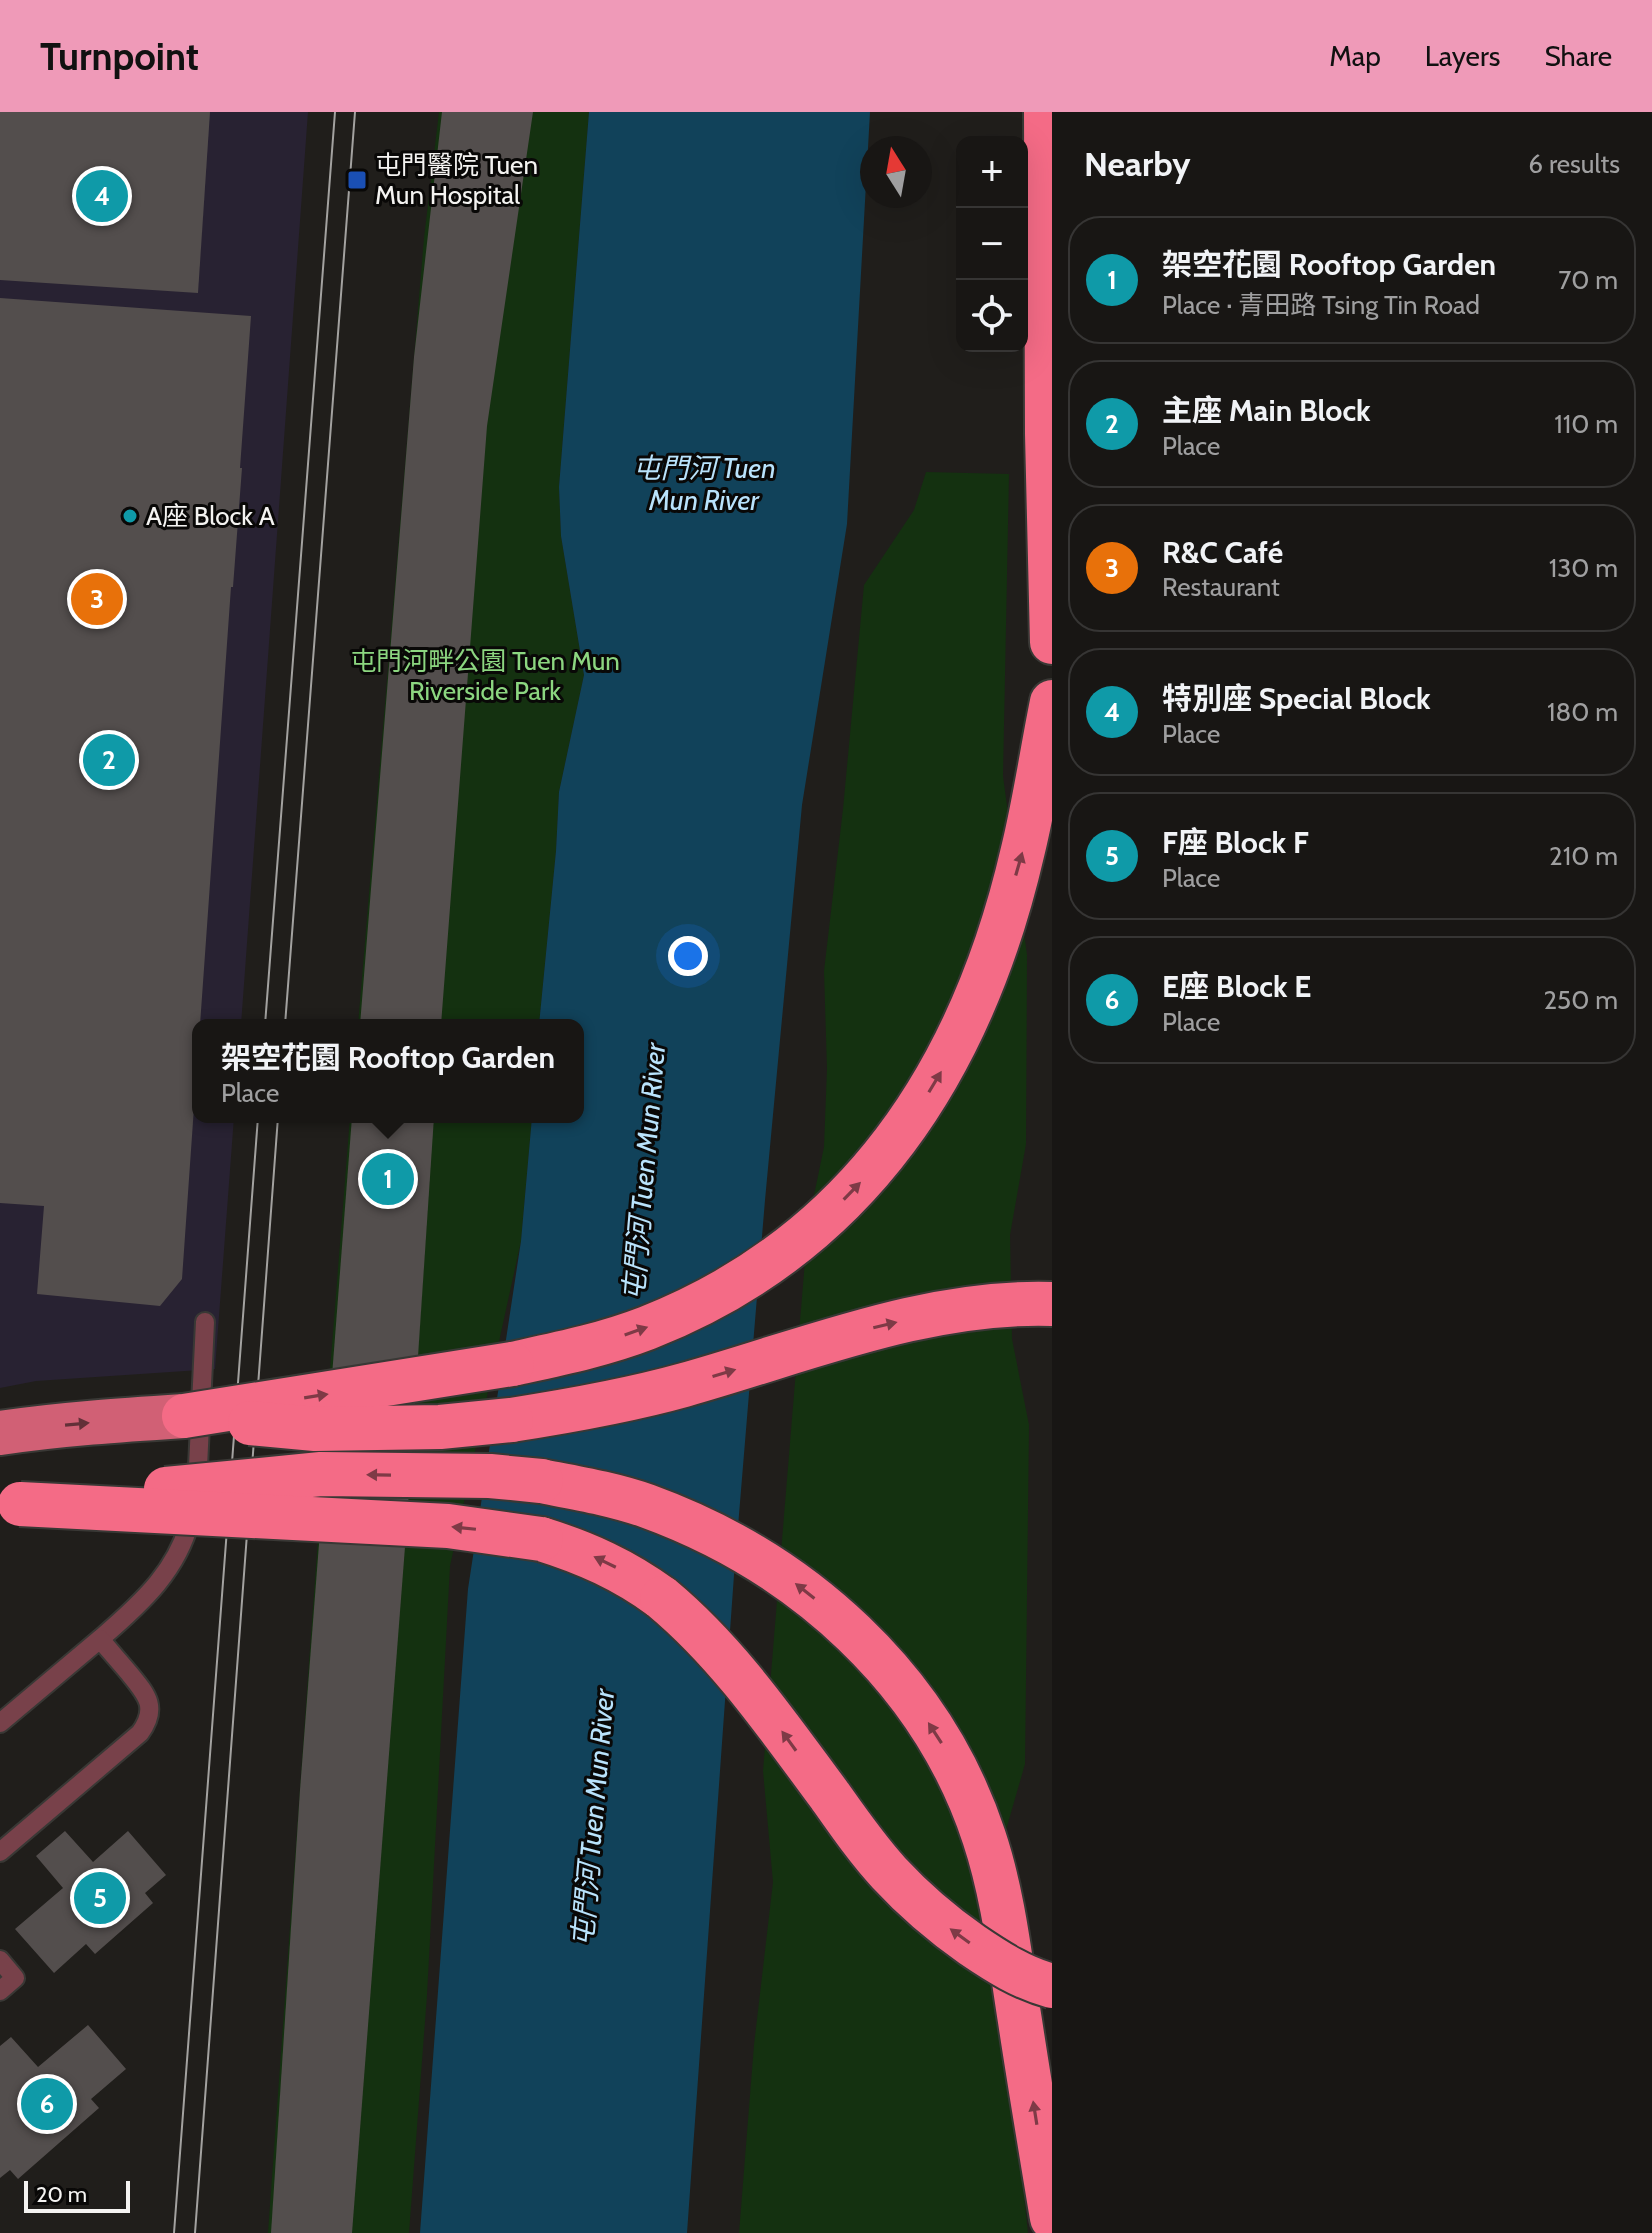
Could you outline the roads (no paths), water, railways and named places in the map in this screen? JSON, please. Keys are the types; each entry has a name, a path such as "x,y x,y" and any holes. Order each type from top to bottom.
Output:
{"highway":[{"path":"1046,112 1047,434 1052,642"},
{"path":"184,1416 512,1364 603,1343 689,1310 727,1289 796,1242 832,1212 892,1147 949,1058 997,939 1023,852 1052,702"},
{"path":"184,1416 315,1429 440,1427 511,1420 567,1412 670,1389 871,1328 925,1316 980,1306 1052,1304"},
{"path":"10,1505 321,1474 490,1476 541,1481 593,1491 645,1506 698,1527 749,1553 790,1580 826,1607 895,1677 937,1736 971,1801 985,1838 1004,1910 1052,2218"},
{"path":"10,1505 448,1526 541,1539 592,1556 644,1584 702,1633 761,1704 862,1840 908,1892 956,1934 1004,1967 1052,1986"}],"main road":[{"path":"0,1433 184,1416"}],"lane":[{"path":"0,1723 137,1607 159,1583 177,1556 190,1525 196,1493 205,1322"},
{"path":"0,1852 147,1724 149,1701 144,1691 100,1639"},
{"path":"0,1960 15,1978 0,1991"}],"water":[{"name":"屯門河 Tuen Mun River","path":"589,112 870,112 869,136 860,136 860,208 865,208 847,524 802,805 765,1200 734,1575 687,2233 420,2233 468,1589 521,1241 531,1123 584,1123 584,1019 540,1019 559,792 584,675 561,536 559,487"}],"tram line":[{"path":"265,1019 335,112"},
{"path":"285,1019 355,112"},
{"path":"174,2233 258,1123"},
{"path":"195,2233 278,1123"}],"place":[{"name":"屯門醫院 Tuen Mun Hospital","path":"357,180"},
{"name":"特別座 Special Block","path":"102,196"},
{"name":"A座 Block A","path":"130,516"},
{"name":"R&C Café","path":"97,599"},
{"name":"主座 Main Block","path":"109,760"},
{"name":"架空花園 Rooftop Garden","path":"388,1179"},
{"name":"F座 Block F","path":"100,1898"},
{"name":"E座 Block E","path":"47,2104"}],"park label":[{"name":"屯門河畔公園 Tuen Mun Riverside Park","path":"485,676"}]}
